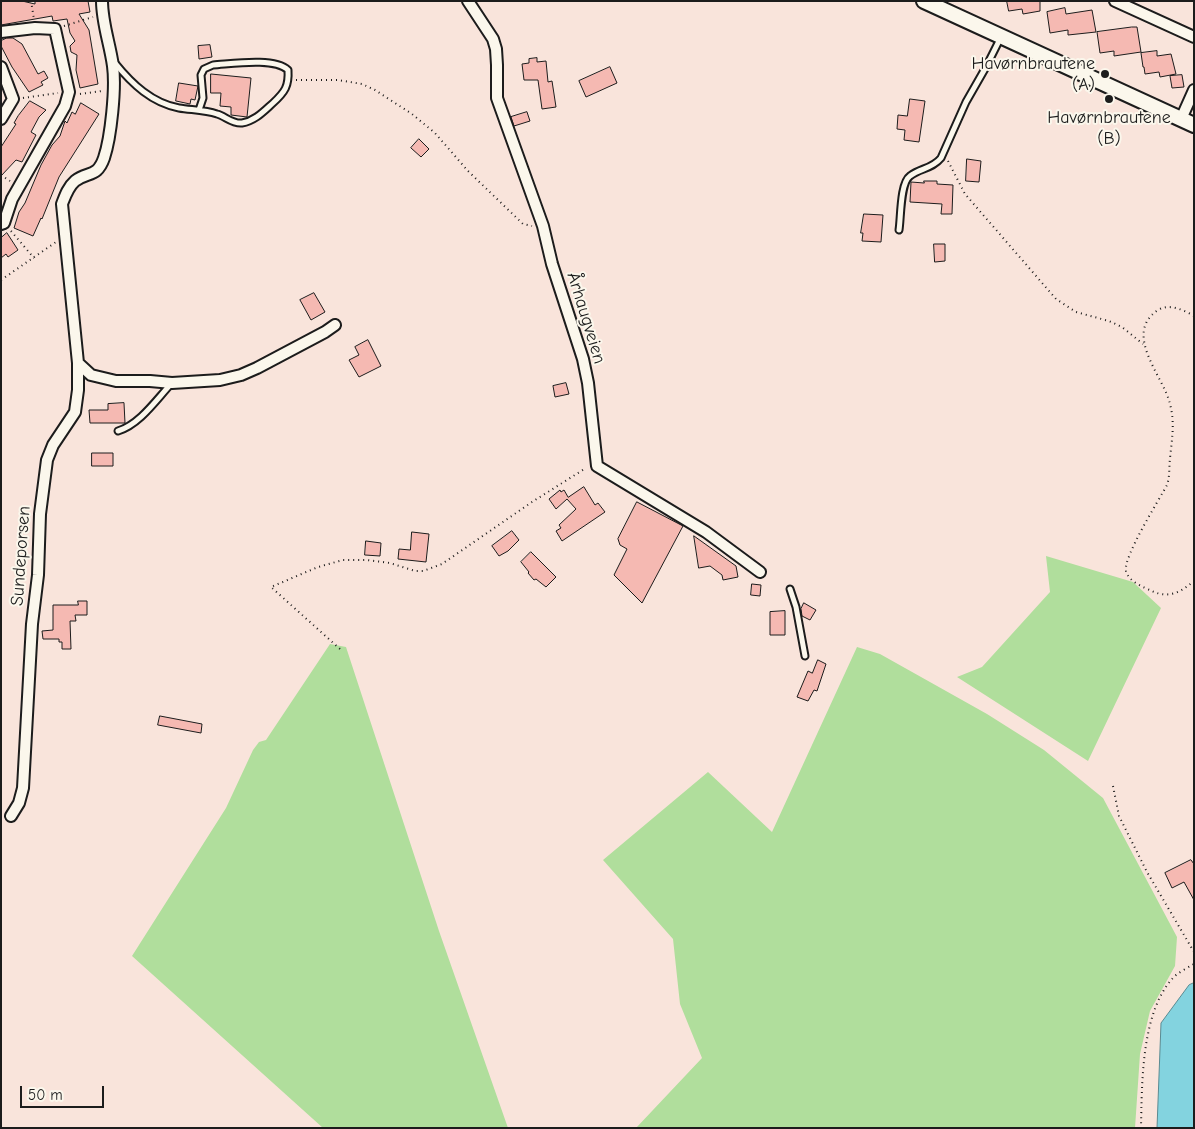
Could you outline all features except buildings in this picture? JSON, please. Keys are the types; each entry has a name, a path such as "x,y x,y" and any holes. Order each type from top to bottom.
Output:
{"main road":[{"path":"924,1 1187,122"}],"street":[{"name":"Sundeporsen","path":"11,816 19,803 23,788 32,624 38,575 40,514 47,460 53,444 75,412 78,390 78,363 62,204 67,191 76,180 96,171 104,158 109,136 113,69 102,14 102,1"},
{"name":"Århaugveien","path":"468,1 493,39 496,49 497,98 543,226 552,264 588,383 597,466"},
{"path":"1115,1 1194,36"},
{"path":"1,32 35,28 55,29 69,92 65,106 12,198 3,223"},
{"path":"1,67 13,99 1,119"},
{"path":"1187,122 1194,90"},
{"path":"78,363 91,375 106,380 172,383 220,380 241,375 325,332 335,324"},
{"path":"597,466 706,532 760,572"}],"lane":[{"path":"899,230 903,190 906,180 911,175 934,165 943,153 966,102 1001,37"},
{"name":"Sundeporsen","path":"112,58 142,92 152,98 173,107 218,114 230,121 240,123 260,115 284,93 289,80"},
{"path":"199,110 203,98 201,75 204,69 213,65 273,63 284,66 288,70 289,80"},
{"path":"118,430 126,428 134,422 158,400 172,383"},
{"path":"790,589 796,607 804,656"}],"path":[{"path":"31,1 35,28"},
{"path":"55,29 102,14"},
{"path":"289,80 338,80 362,84 375,90 412,114 434,133 468,171 523,224 543,226"},
{"path":"943,153 965,194 1056,298 1076,312 1109,321 1122,327 1144,344"},
{"path":"3,223 34,258"},
{"path":"1,280 64,236"},
{"path":"1194,316 1170,307 1158,310 1151,316 1143,335 1144,344 1168,396 1173,421 1173,436 1170,476 1167,485 1127,559 1126,571 1134,582 1162,595 1180,592 1194,581"},
{"path":"340,649 271,587 318,567 343,560 367,560 390,563 415,571 423,571 442,564 584,469 597,466"},
{"path":"1112,786 1119,816 1139,856 1194,952"},
{"path":"1141,1128 1142,1082 1146,1050 1155,1010 1172,979 1194,964"}],"green space":[{"path":"1046,556 1133,582 1161,608 1088,761 957,677 982,667 1050,592"},
{"path":"330,644 346,647 439,931 508,1128 323,1128 132,956 226,808 253,750 259,742 266,740"},
{"path":"857,647 880,654 987,714 1044,750 1103,798 1177,937 1175,966 1150,1011 1140,1054 1135,1128 636,1128 702,1058 680,1004 673,939 603,860 708,772 772,832"}],"water":[{"path":"1194,983 1194,1128 1157,1128 1161,1023 1189,985"}],"place":[{"name":"Havørnbrautene (A)","path":"1105,74"},
{"name":"Havørnbrautene (B)","path":"1109,99"}]}
